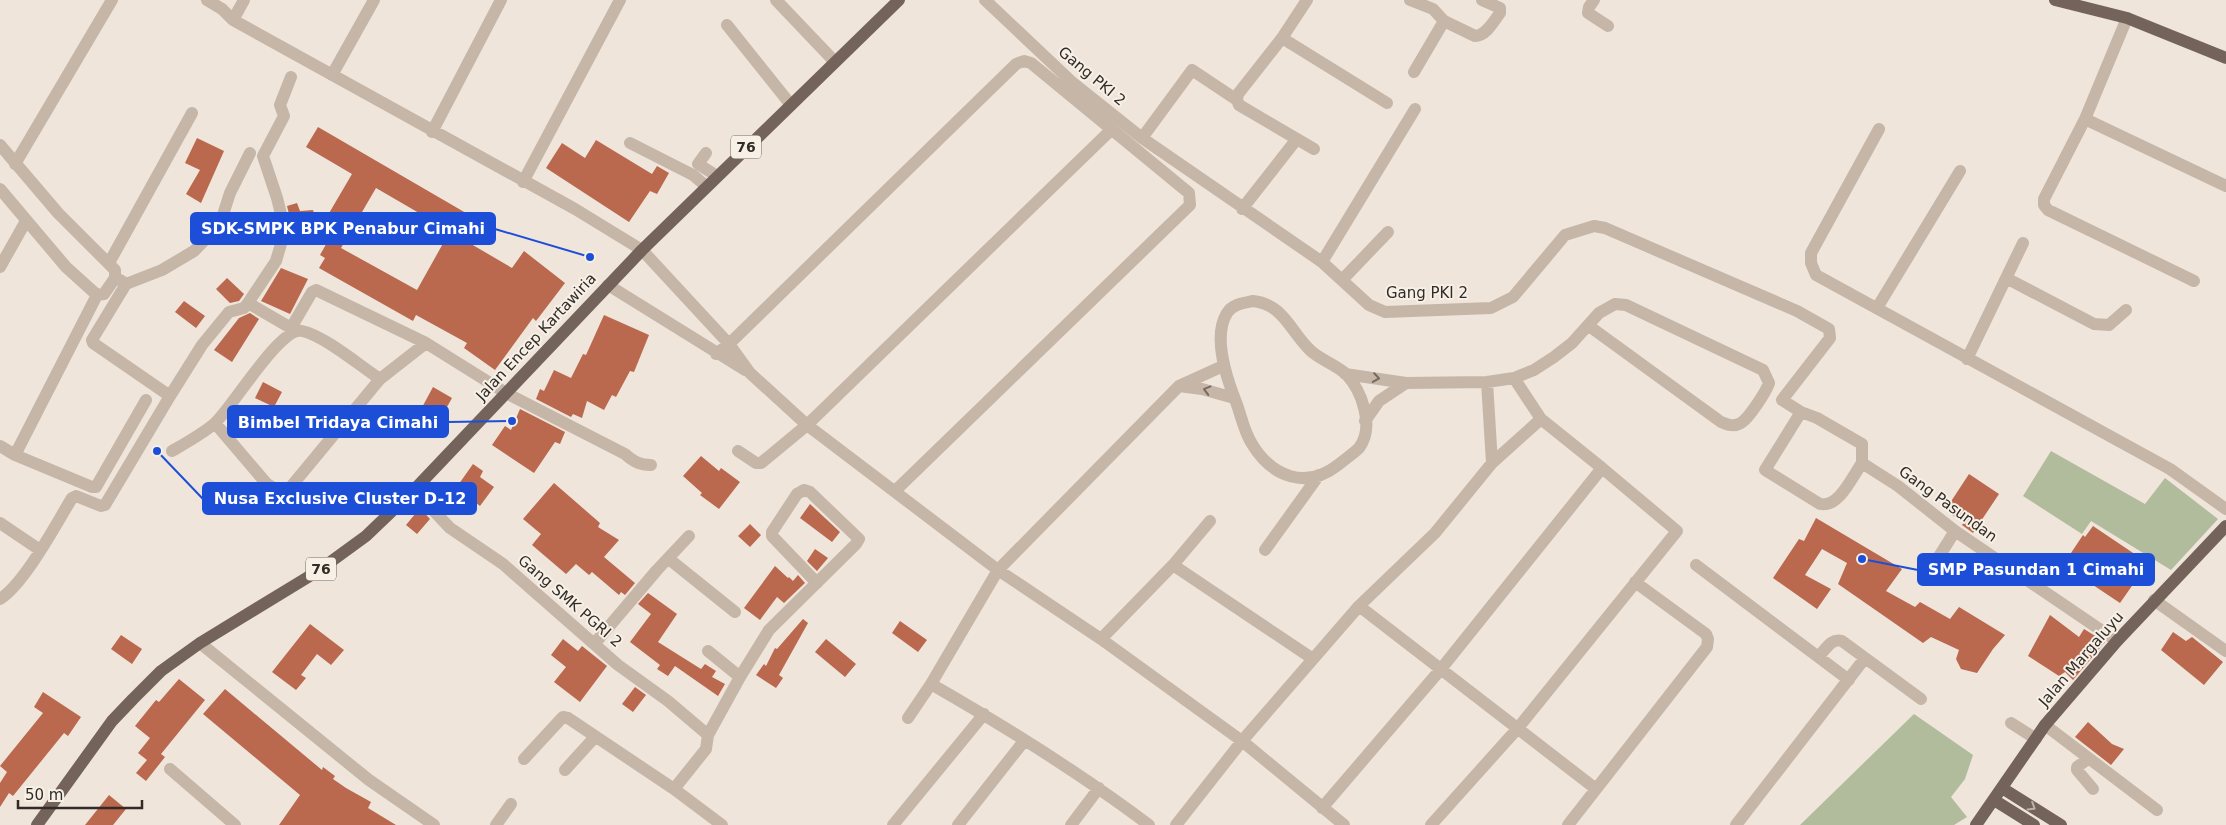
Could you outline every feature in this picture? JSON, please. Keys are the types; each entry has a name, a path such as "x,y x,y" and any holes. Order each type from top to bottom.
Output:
{"main road":[{"name":"Jalan Encep Kartawiria","path":"37,825 112,721 161,671 200,643 318,571 366,536 414,490 642,250 899,0"},
{"path":"2055,0 2128,18 2226,58"},
{"name":"Jalan Margaluyu","path":"1976,825 2046,725 2154,600 2226,526"},
{"path":"2002,788 2061,825"},
{"path":"1994,800 2034,825"}],"street":[{"path":"15,164 112,0"},
{"path":"207,0 222,9 233,20 432,132 575,209 642,250 729,344 750,373 807,426 998,570 1242,741 1344,825"},
{"path":"233,20 244,0"},
{"path":"332,75 374,0"},
{"path":"432,132 501,0"},
{"path":"523,182 620,0"},
{"path":"776,0 835,62"},
{"name":"Gang PKI 2","path":"985,0 1073,83 1142,138 1242,209 1322,262 1369,305 1385,312 1492,308 1513,297 1565,236 1580,229 1594,226 1605,228 1798,312 1829,329 1831,333 1830,338 1786,403 1801,412"},
{"path":"1237,100 1238,94 1282,38 1307,0"},
{"path":"1410,0 1433,9 1444,22 1474,36 1485,33 1501,10 1482,0"},
{"path":"1594,0 1589,7 1588,13 1608,26"},
{"path":"2128,18 2085,119 2044,199 2044,205 2048,210 2194,281"},
{"path":"1414,72 1444,22"},
{"path":"727,25 791,104"},
{"path":"1282,38 1387,104"},
{"path":"716,354 729,344 1016,64 1024,61 1031,63 1188,193 1190,205 895,491"},
{"path":"1142,138 1192,70 1237,100 1239,105 1314,149"},
{"path":"0,599 9,593 40,550 74,496 101,506 105,505 202,345 229,312 244,308 276,261 285,230 278,198 263,156 284,116 280,105 291,78"},
{"path":"1322,262 1415,110"},
{"path":"109,263 192,113"},
{"path":"2085,119 2226,186"},
{"path":"1879,129 1811,253 1811,263 1816,275 1966,359 2170,469 2226,509"},
{"path":"738,451 756,463 761,463 807,426 1111,130"},
{"path":"1242,209 1296,140"},
{"path":"630,142 693,175 706,186"},
{"path":"0,145 58,213 116,270 120,281 92,340 92,344 170,396"},
{"path":"0,189 66,267 97,294 104,294 120,281 162,270 194,251 220,224 230,193 250,154"},
{"path":"706,154 698,164 717,176"},
{"path":"1877,308 1960,171"},
{"path":"0,267 26,221"},
{"path":"1342,280 1388,232"},
{"path":"1966,359 2023,243"},
{"path":"2006,278 2094,324 2109,325 2126,310"},
{"path":"608,285 716,354 750,373"},
{"path":"248,303 291,328 312,292 316,290 426,343 506,394 626,454 633,462 642,465 652,464"},
{"path":"16,455 97,294"},
{"path":"1253,301 1264,302 1275,308 1312,352 1345,374 1359,391 1365,407 1364,433 1360,446 1334,468 1319,475 1302,478 1285,475 1269,466 1251,444 1223,366 1223,326 1227,313 1237,304 1253,301"},
{"path":"1345,374 1406,383 1487,382 1514,378 1534,370 1554,357 1589,326 1599,313 1615,304 1626,305 1763,370 1769,383 1766,391 1742,423 1731,426 1721,422 1589,326"},
{"path":"172,451 215,423 273,349 296,331 303,331 327,343 380,379"},
{"path":"215,423 266,483 274,489 282,491 289,489 380,379 426,343"},
{"path":"908,718 931,684 998,570 1179,386 1223,366"},
{"path":"1431,825 1518,728 1677,531 1541,419 1514,378"},
{"path":"1487,382 1492,463"},
{"path":"1365,420 1379,401 1406,383"},
{"path":"1179,386 1202,388 1234,398"},
{"path":"0,446 16,455 92,487 99,484 146,400"},
{"path":"1801,412 1817,418 1862,444 1862,463 1834,502 1826,506 1765,470 1801,412"},
{"path":"1176,825 1242,741 1359,606 1436,533 1492,463 1541,419"},
{"name":"Gang Pasundan","path":"1862,463 1898,486 1955,531 2117,641"},
{"path":"1322,808 1441,669 1602,468"},
{"path":"1265,550 1319,475"},
{"name":"Gang SMK PGRI 2","path":"414,490 450,528 503,564 618,665 668,701 708,735"},
{"path":"674,789 706,749 708,735 769,630 817,583 859,539 854,532 810,492 804,490 797,494 772,532 772,536 817,583"},
{"path":"1100,640 1173,565 1210,521"},
{"path":"0,522 40,550"},
{"path":"1928,574 1955,531"},
{"path":"595,643 657,570 689,536"},
{"path":"669,559 735,612"},
{"path":"1173,565 1313,659"},
{"path":"1696,565 1849,680"},
{"path":"1568,825 1707,647 1708,639 1706,634 1635,582"},
{"path":"2154,600 2226,651"},
{"path":"1359,606 1596,789"},
{"path":"1819,656 1832,642 1836,640 1842,641 1921,699"},
{"path":"200,643 369,780 434,825"},
{"path":"708,651 740,678"},
{"path":"1736,825 1865,658"},
{"path":"931,684 984,714 1100,788 1149,825"},
{"path":"892,825 984,714"},
{"path":"524,760 563,717 568,718 594,738 674,789 722,825"},
{"path":"2011,723 2036,739"},
{"path":"2046,725 2157,810"},
{"path":"565,770 594,738"},
{"path":"958,825 1024,741"},
{"path":"2088,759 2077,770 2093,789"},
{"path":"170,769 235,825"},
{"path":"1071,825 1100,788"},
{"path":"496,825 511,804"}],"green space":[{"path":"2051,451 2145,504 2165,478 2218,519 2171,570 2091,521 2082,534 2023,496"},
{"path":"1914,714 1973,755 1965,779 1951,797 1967,817 1954,825 1800,825"}],"building":[{"path":"318,127 478,220 466,241 512,268 524,251 565,283 536,321 533,318 495,370 464,348 467,343 416,315 413,321 319,268 325,258 320,255 329,239 318,232 352,174 306,147","holes":["376,188 450,231 417,290 341,248"]},
{"path":"197,138 224,151 201,203 186,194 200,170 185,163"},
{"path":"596,140 652,174 657,166 669,173 657,194 650,191 629,222 546,168 562,143 585,158"},
{"path":"297,203 300,211 313,210 314,214 291,222 287,206"},
{"path":"272,213 276,228 262,232 261,214"},
{"path":"281,268 308,279 290,314 261,301"},
{"path":"227,278 244,294 239,301 230,303 216,289"},
{"path":"184,301 205,316 196,328 175,312"},
{"path":"250,313 259,319 232,362 214,350 239,318"},
{"path":"604,315 649,335 634,372 630,371 616,397 612,395 604,410 587,401 582,418 573,414 571,417 536,399 540,389 544,391 554,370 571,378 583,354 586,355"},
{"path":"263,382 282,392 274,407 255,398"},
{"path":"433,387 452,398 438,423 419,413"},
{"path":"520,409 565,432 560,444 555,442 534,473 492,445 505,426 511,430"},
{"path":"701,456 719,471 721,468 740,482 719,509 700,495 702,493 683,476"},
{"path":"473,464 483,471 480,477 494,487 480,506 456,488"},
{"path":"1969,474 1999,494 1973,533 1962,525 1964,522 1952,515 1955,510 1948,506"},
{"path":"554,483 600,523 598,527 619,540 604,557 635,583 625,595 621,592 619,595 592,572 589,575 576,564 566,574 532,545 541,534 523,519"},
{"path":"810,504 840,532 832,542 800,518"},
{"path":"420,508 430,519 417,534 406,525"},
{"path":"1816,518 1902,569 1886,591 1915,607 1920,602 1950,619 1959,607 2005,635 1977,673 1961,669 1956,659 1959,650 1931,637 1923,643 1838,584 1847,563 1822,549 1805,575 1831,589 1817,609 1773,578 1799,539 1804,541"},
{"path":"750,524 761,535 750,547 738,536"},
{"path":"2093,526 2148,563 2120,603 2063,565 2083,535 2085,537"},
{"path":"815,549 828,558 817,571 807,561"},
{"path":"775,566 793,581 798,575 805,583 784,603 777,597 760,620 744,608"},
{"path":"648,593 677,614 658,642 701,669 705,664 716,671 712,677 725,684 718,696 675,666 668,676 657,669 660,665 630,642 651,614 638,604"},
{"path":"2050,615 2079,637 2084,629 2105,642 2073,680 2065,672 2059,676 2028,656"},
{"path":"803,619 808,623 779,675 783,678 776,688 756,675 764,664 766,666 775,648 777,649"},
{"path":"900,621 927,640 918,652 892,633"},
{"path":"310,624 344,650 331,665 317,654 301,675 306,678 296,690 272,672"},
{"path":"2173,632 2186,641 2192,637 2223,662 2204,685 2161,650"},
{"path":"121,635 142,649 132,664 111,649"},
{"path":"563,639 578,651 582,646 607,666 580,702 554,682 566,667 551,655"},
{"path":"826,639 856,664 845,677 815,652"},
{"path":"179,679 205,700 161,754 165,757 146,781 136,773 147,760 138,753 150,738 135,726 156,700 159,702"},
{"path":"635,687 646,695 633,712 622,704"},
{"path":"225,689 322,770 323,767 335,776 333,779 371,802 368,808 396,825 279,825 300,795 203,714"},
{"path":"43,692 81,717 68,736 64,733 13,796 9,793 0,807 0,783 7,772 0,766 43,713 34,707"},
{"path":"2088,722 2112,744 2124,749 2111,765 2075,737"},
{"path":"109,795 126,809 113,825 85,825"}],"place":[{"name":"SDK-SMPK BPK Penabur Cimahi","path":"590,257"},
{"name":"Bimbel Tridaya Cimahi","path":"512,421"},
{"name":"Nusa Exclusive Cluster D-12","path":"157,451"},
{"name":"SMP Pasundan 1 Cimahi","path":"1862,559"}]}
